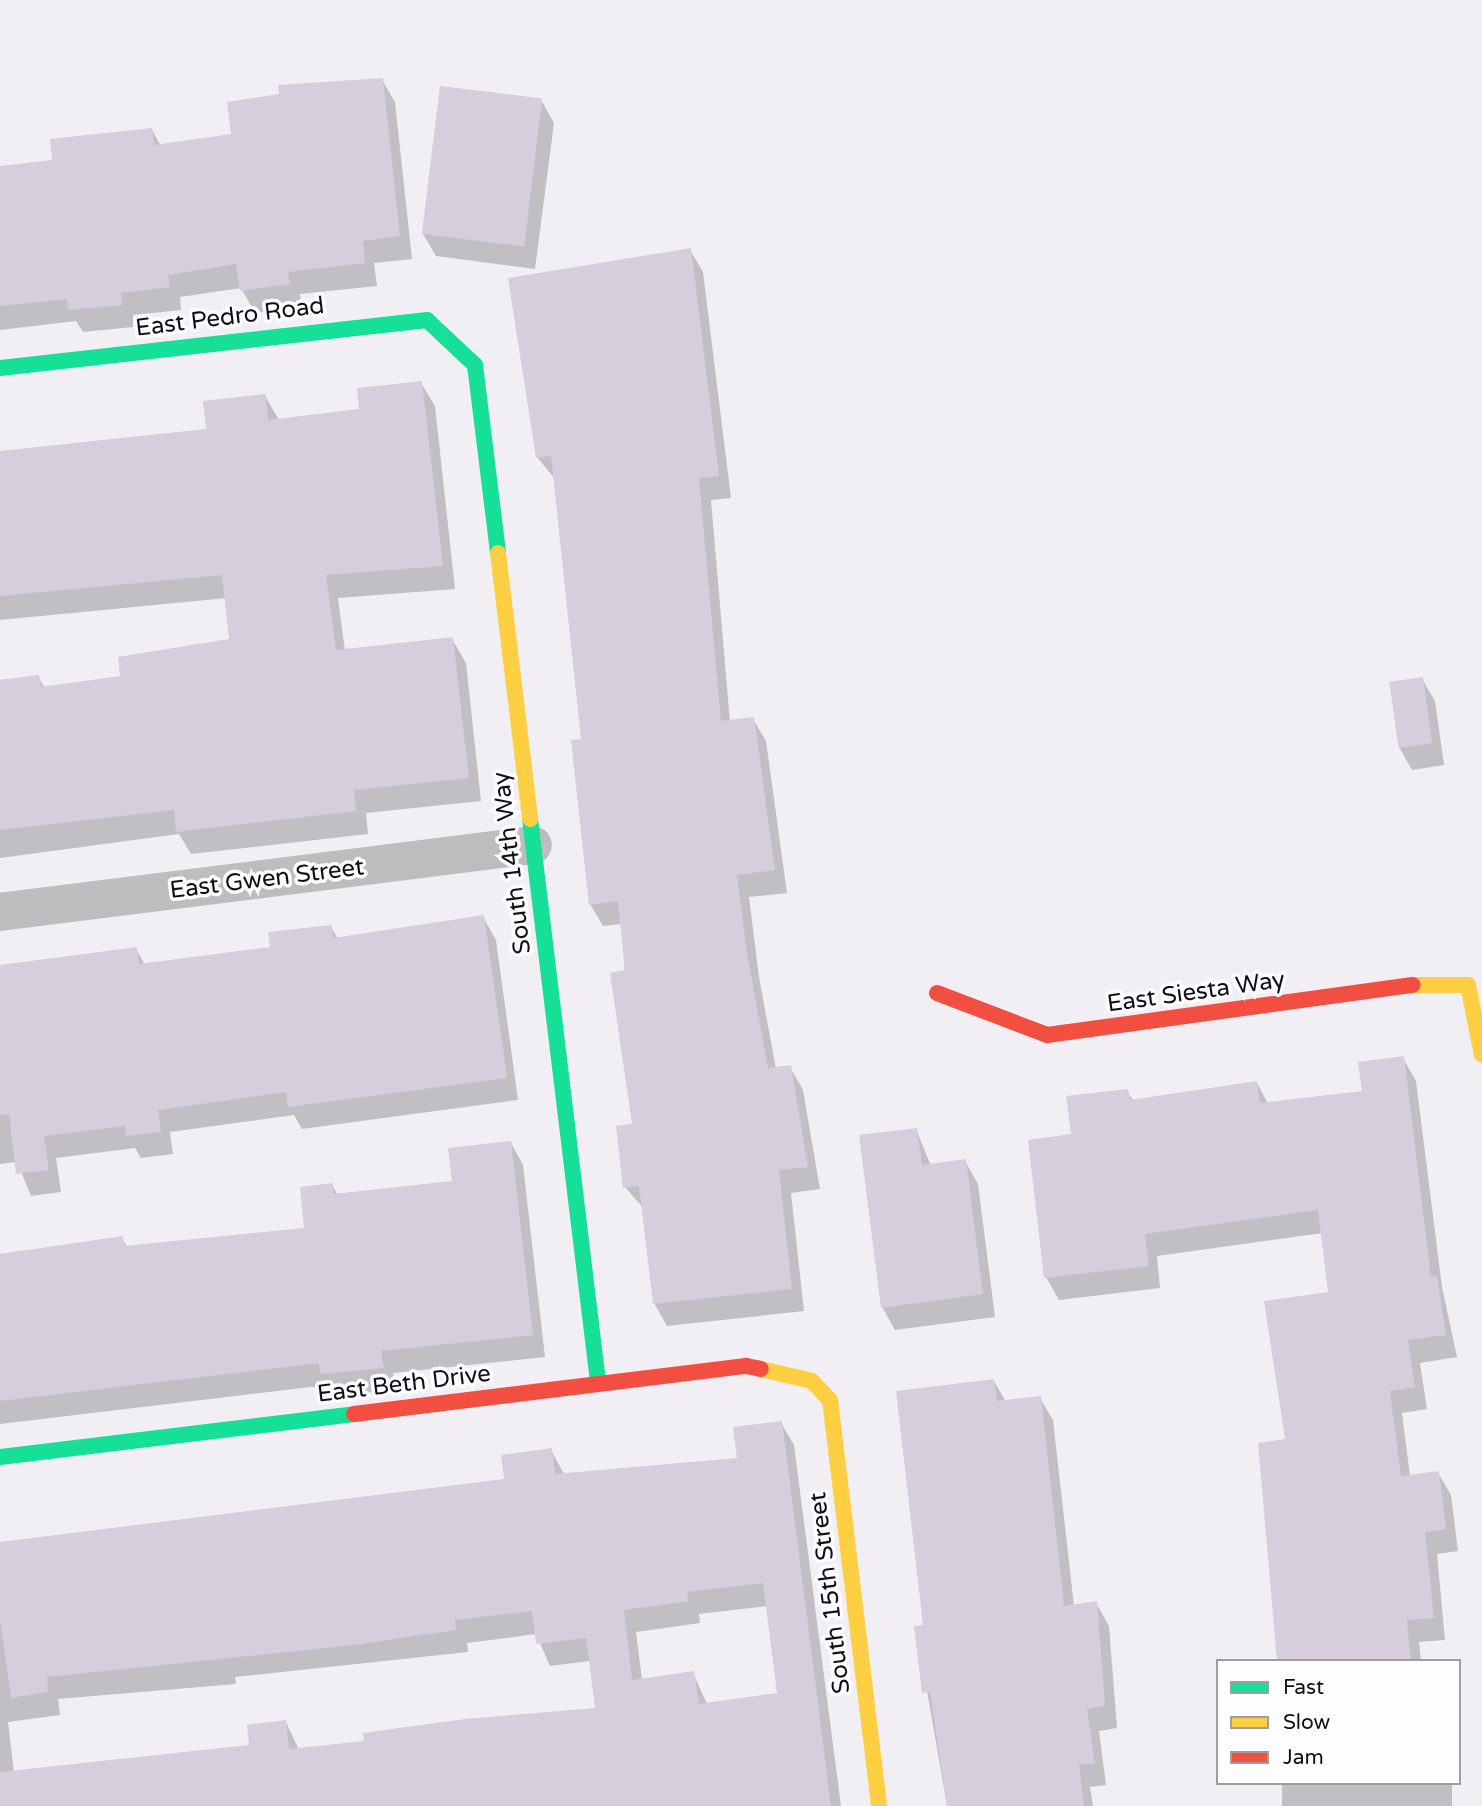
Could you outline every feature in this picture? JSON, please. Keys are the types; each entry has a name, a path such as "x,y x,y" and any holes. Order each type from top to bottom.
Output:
{"street":[{"name":"East Pedro Road","path":"0,368 382,321 427,320 458,344"},
{"name":"South 14th Way","path":"458,344 475,365 598,1382"},
{"name":"East Gwen Street","path":"0,912 533,845"},
{"name":"East Siesta Way","path":"937,993 1047,1035 1414,985 1468,985 1482,1055"},
{"name":"East Beth Drive","path":"0,1457 746,1366 813,1381"},
{"name":"South 15th Street","path":"813,1381 830,1400 878,1806"}],"building":[{"path":"383,78 400,236 363,241 365,263 288,272 290,284 240,291 236,264 168,275 170,287 121,293 122,305 68,310 67,299 0,306 0,166 52,160 50,139 152,128 154,145 231,134 227,102 279,94 278,85"},
{"path":"440,86 542,99 524,246 422,234"},
{"path":"691,248 719,476 699,478 721,721 754,717 775,870 737,875 747,953 768,1068 791,1065 808,1167 779,1170 792,1289 653,1304 639,1186 623,1188 616,1126 632,1124 610,973 625,970 618,901 589,905 571,740 581,739 551,456 536,458 508,278"},
{"path":"422,381 443,566 326,575 336,650 453,637 469,778 354,790 356,811 176,832 174,810 0,830 0,680 39,675 41,687 120,676 118,657 229,639 222,575 0,596 0,451 206,429 203,401 266,394 268,420 359,409 357,388"},
{"path":"1423,677 1432,743 1399,748 1389,682"},
{"path":"484,915 507,1078 288,1107 286,1092 158,1110 161,1132 126,1136 125,1126 44,1136 49,1170 16,1174 9,1114 0,1115 0,965 137,947 139,964 270,947 268,932 332,925 333,938"},
{"path":"1404,1056 1431,1277 1437,1276 1446,1335 1408,1340 1415,1387 1390,1391 1401,1476 1439,1471 1446,1529 1425,1532 1434,1618 1407,1620 1411,1659 1277,1659 1258,1443 1285,1439 1264,1301 1328,1292 1318,1210 1145,1234 1149,1266 1044,1278 1028,1140 1071,1134 1066,1096 1128,1089 1130,1100 1257,1081 1260,1103 1362,1091 1358,1062"},
{"path":"917,1128 922,1165 966,1159 983,1294 881,1308 859,1135"},
{"path":"511,1141 533,1335 381,1351 384,1368 320,1374 319,1363 0,1401 0,1254 123,1236 124,1246 304,1228 300,1187 333,1183 334,1194 452,1181 448,1148"},
{"path":"994,1379 997,1401 1041,1396 1064,1606 1097,1601 1105,1706 1087,1709 1095,1763 1079,1765 1084,1806 947,1806 930,1692 922,1693 914,1626 923,1625 896,1391"},
{"path":"782,1421 831,1806 0,1806 0,1772 249,1745 247,1725 286,1720 289,1749 364,1741 363,1733 465,1719 595,1708 586,1638 536,1644 532,1611 455,1620 456,1630 354,1645 47,1677 48,1692 11,1698 0,1619 0,1542 504,1479 501,1455 552,1448 555,1474 737,1458 733,1427","holes":["763,1583 777,1693 699,1704 694,1671 632,1680 624,1610 689,1601 687,1592"]}],"traffic: fast":[{"path":"0,368 427,320 475,365 498,553"},
{"path":"530,819 598,1382"},
{"path":"0,1457 354,1414"}],"traffic: slow":[{"path":"498,553 530,819"},
{"path":"1413,985 1468,985 1482,1055"},
{"path":"761,1369 812,1381 830,1400 879,1806"}],"traffic: jam":[{"path":"937,993 1047,1035 1413,985"},
{"path":"354,1414 746,1366 761,1369"}]}
